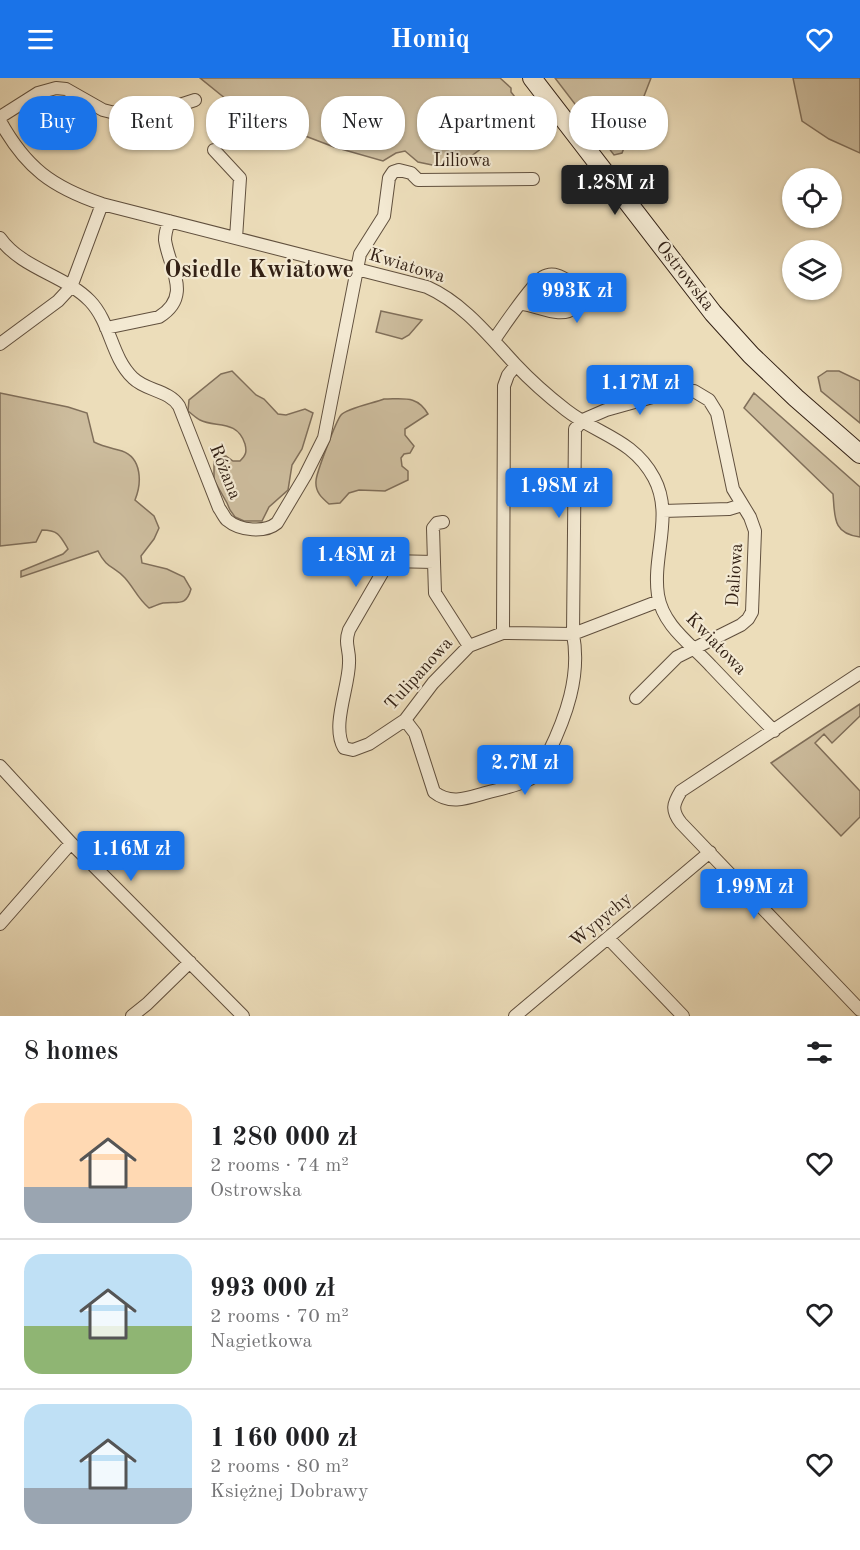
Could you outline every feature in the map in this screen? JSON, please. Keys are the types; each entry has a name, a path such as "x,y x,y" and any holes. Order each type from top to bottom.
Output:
{"main road":[{"name":"Ostrowska","path":"532,78 713,313 751,355 860,454"}],"street":[{"path":"0,119 38,93 56,88 66,89 103,110 111,112 155,113 195,100"},
{"name":"Kwiatowa","path":"0,119 18,149 42,175 70,193 102,204 427,287 449,298 494,340 516,365 568,412 626,444 638,456 655,480 661,496 663,511 657,574 659,601 664,613 692,648 774,731"},
{"path":"214,150 240,178 236,238"},
{"name":"Liliowa","path":"357,269 365,244 384,216 387,206 387,186 393,172 405,171 418,180 533,179"},
{"path":"0,344 58,300 71,286 102,204"},
{"path":"106,328 159,316 165,313 174,300 177,285 165,240 169,221"},
{"name":"Różana","path":"0,238 17,255 71,286 93,304 126,371 146,387 173,398 179,406 219,508 226,519 232,523 255,529 270,529 277,523 315,458 324,438 357,269"},
{"path":"494,340 521,304"},
{"path":"503,633 504,386 508,375 516,365"},
{"name":"Daliowa","path":"584,420 606,411 674,391 694,391 702,394 717,413 733,489 750,517 755,531 750,616 741,625 677,657 636,698"},
{"path":"405,720 414,733 431,786 438,796 446,799 464,799 531,777 541,770 567,707 574,668 573,436 575,429 584,420"},
{"path":"663,511 729,509 742,505"},
{"path":"443,522 437,523 433,528 435,594 469,646"},
{"name":"Tulipanowa","path":"434,562 389,561 349,630 346,642 349,665 343,695 340,730 340,740 347,750 369,744 405,720 433,682 469,646 503,633 573,634 659,601"},
{"path":"860,673 681,791 674,803 673,812 860,1010"},
{"path":"0,766 72,843 243,1016"},
{"path":"0,924 72,843"},
{"name":"Wypychy","path":"515,1016 710,852"},
{"path":"608,938 683,1016"},
{"path":"132,1016 190,962"}],"shaded area":[{"path":"200,78 500,78 511,88 514,96 417,96 417,150 479,150 458,166 437,166 418,162 405,151 396,153 383,161 344,150 405,150 405,96 321,96 321,142 309,137 309,96 222,96"},
{"path":"555,78 651,78 644,96 569,96"},
{"path":"793,78 860,78 860,153 829,139 802,121"},
{"path":"610,150 623,150 622,153 614,155"},
{"path":"381,311 422,320 409,335 402,339 376,332"},
{"path":"232,371 278,414 286,415 305,409 313,413 302,449 292,465 288,490 269,507 262,521 244,521 235,517 214,480 214,462 218,457 226,456 233,461 240,461 245,455 246,447 241,436 231,428 198,419 188,411 189,400 221,374"},
{"path":"827,371 839,371 860,381 860,423 821,391 818,377"},
{"path":"0,393 87,413 94,442 129,454 139,472 139,486 135,500 154,516 159,528 141,556 142,563 167,569 184,577 191,589 184,601 163,603 149,608 125,578 101,557 98,551 21,577 21,571 63,554 68,549 58,534 42,530 36,542 0,546"},
{"path":"754,393 860,487 860,537 844,532 840,528 835,516 833,494 744,408"},
{"path":"384,399 415,401 428,414 405,429 405,435 414,446 410,453 404,454 401,458 402,466 408,471 408,480 385,491 359,490 349,493 340,503 329,504 318,492 316,481 338,419 344,412"},
{"path":"860,704 860,716 832,743 824,734 815,743 860,791 860,817 841,836 771,763"}],"district":[{"name":"Osiedle Kwiatowe","path":"259,271"}]}
